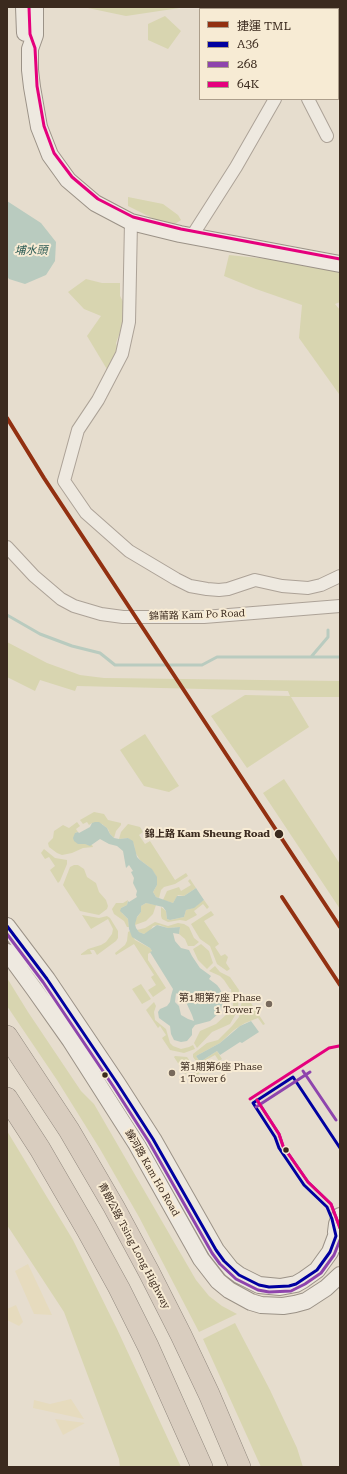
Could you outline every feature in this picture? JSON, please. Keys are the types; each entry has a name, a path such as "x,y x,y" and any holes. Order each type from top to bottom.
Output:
{"highway":[{"name":"青朗公路 Tsing Long Highway","path":"7,1036 35,1076 69,1130 118,1214 149,1272 209,1394 240,1467"},
{"path":"7,1098 40,1149 88,1230 119,1288 148,1346 202,1467"}],"main road":[{"path":"12,7 18,16 30,49 32,87 39,127 50,155 68,180 95,203 131,222 192,236 340,264"},
{"path":"24,7 24,30"},
{"path":"30,49 35,35 35,7"},
{"name":"錦河路 Kam Ho Road","path":"7,926 47,979 118,1083 216,1250 231,1269 239,1275 259,1285 280,1287 296,1284 311,1275 320,1266 338,1240 337,1224 340,1216"},
{"name":"錦河路 Kam Ho Road","path":"7,952 70,1040 137,1145 201,1258 218,1281 229,1290 251,1302 261,1305 283,1306 306,1301 326,1288 340,1275"}],"street":[{"path":"192,236 236,167 274,100"},
{"path":"309,100 327,136"},
{"path":"131,222 129,322 122,354 98,400 78,430 64,481 86,513 129,551 190,586 219,590 228,589 255,580 282,586 308,588 321,585 340,576"},
{"name":"錦莆路 Kam Po Road","path":"7,547 34,576 62,599 74,606 101,614 124,617 204,617 340,606"}],"shaded area":[{"path":"83,7 186,7 126,16"},
{"path":"165,16 181,31 168,49 148,40 148,24"},
{"path":"128,197 163,204 178,215 181,220 175,224 160,222 128,206"},
{"path":"229,255 297,262 340,273 340,302 335,304 340,310 339,394 299,338 302,305 224,276"},
{"path":"86,279 102,283 120,283 120,296 125,305 121,329 116,343 123,364 108,371 87,336 101,316 84,309 68,292"},
{"path":"7,642 47,663 80,675 104,678 340,681 340,697 291,697 309,727 247,768 211,716 245,695 290,696 288,691 77,686 75,691 40,680 35,691 7,677"},
{"path":"145,734 179,786 169,792 144,786 120,750"},
{"path":"284,779 340,864 340,909 263,793"},
{"path":"94,812 104,814 108,820 121,823 114,838 108,829 102,824 92,823 89,825 87,822 83,824 80,820"},
{"path":"77,822 80,826 76,829 78,832 75,833 81,844 92,845 93,847 83,848 72,853 62,855 49,847 48,843 53,838 54,831 63,825 69,828"},
{"path":"128,824 140,827 143,832 139,835 145,844 150,841 175,880 186,873 188,876 175,884 164,887 161,890 159,898 156,897 153,892 157,885 155,874 140,860 135,852 134,844 128,838 119,839 121,832"},
{"path":"44,849 55,858 67,860 67,864 58,883 50,870 55,866 49,857 45,859 41,853"},
{"path":"78,865 84,869 87,877 96,883 99,892 106,900 108,906 107,909 99,915 80,911 63,885 70,867"},
{"path":"190,879 196,888 184,896 178,895 173,903 163,900 167,891 179,887 181,891 191,885 188,881"},
{"path":"128,900 127,905 121,908 122,913 128,919 129,927 127,927 124,921 114,914 112,909 116,903 123,903"},
{"path":"204,900 209,907 207,909 203,904 194,911 197,915 186,921 180,920 168,922 162,919 161,907 166,911 167,919 170,920 184,917 186,910"},
{"path":"146,903 156,905 153,914 146,921 135,925 135,920 141,912 141,906"},
{"path":"211,911 214,915 204,921 219,944 215,947 221,956 225,954 228,957 226,963 230,969 227,971 217,964 210,946 200,939 191,924"},
{"path":"82,915 99,918 107,916 110,918 118,931 118,938 116,941 97,955 94,950 90,950 92,954 81,955 88,949 106,942 112,934 113,929 108,919 91,929"},
{"path":"155,922 168,926 178,923 184,924 189,927 194,938 199,942 194,946 188,946 185,939 179,934 180,927 168,928 159,925 153,926 150,931 144,934 137,930 145,928"},
{"path":"130,931 135,940 150,948 152,951 148,954 148,960 166,988 153,997 148,990 156,985 151,977 154,975 134,944 116,955 115,953 125,945 128,932"},
{"path":"201,944 209,951 213,963 207,969 198,960 193,949"},
{"path":"215,966 220,972 230,977 239,990 238,1010 230,1024 212,1032 197,1048 194,1043 200,1031 216,1024 227,1014 229,1015 233,1005 231,989 220,976 209,971"},
{"path":"7,978 81,1091 94,1104 196,1280 209,1296 222,1306 237,1314 199,1332 139,1217 100,1149 57,1080 7,1006"},
{"path":"141,984 151,999 142,1004 132,989"},
{"path":"247,997 265,1024 263,1025 258,1018 245,1023 234,1030 220,1043 196,1056 200,1062 217,1051 222,1059 219,1061 215,1055 204,1061 208,1068 197,1075 194,1072 198,1064 193,1057 193,1054 207,1043 218,1040 232,1026 239,1017 242,1000"},
{"path":"154,1002 156,1006 154,1012 155,1020 166,1029 170,1043 181,1049 193,1045 195,1049 184,1053 170,1050 162,1038 166,1035 160,1026 158,1028 146,1010"},
{"path":"174,1057 187,1057 192,1064 190,1071 185,1074"},
{"path":"7,1131 73,1240 117,1329 181,1467 120,1467 119,1459 64,1312 7,1225"},
{"path":"28,1264 52,1315 34,1314 15,1271"},
{"path":"16,1305 23,1322 19,1326 7,1320 7,1309"},
{"path":"235,1323 270,1390 297,1448 303,1467 261,1467 203,1339"},
{"path":"71,1399 84,1419 33,1408 34,1400 50,1404"},
{"path":"55,1419 85,1423 63,1435"}],"water":[{"name":"埔水頭","path":"7,201 41,223 56,242 55,261 46,275 25,284 9,279 7,276"},
{"path":"99,822 107,828 114,838 128,838 133,841 137,857 152,869 157,877 157,885 153,892 156,897 173,903 177,896 184,896 196,888 204,900 194,908 186,910 184,917 170,920 167,919 166,911 163,907 146,903 141,906 141,912 137,917 135,924 139,932 144,934 157,925 168,928 180,927 179,934 173,933 175,941 181,948 189,950 200,968 211,976 209,979 220,989 223,1005 218,1014 210,1021 195,1025 192,1029 192,1035 187,1041 181,1042 174,1040 171,1034 170,1026 159,1018 158,1012 170,1002 173,989 150,952 152,951 150,948 132,937 128,919 120,911 121,908 127,905 128,901 129,902 137,897 137,891 133,883 134,878 131,872 133,871 129,865 126,868 123,851 117,846 100,839 90,846 78,844 74,841 73,838 75,833 79,833 90,827 92,823","holes":["176,993 186,1002 192,1015 194,1021 181,1015 179,1006 175,1002"]},
{"path":"251,1021 259,1032 220,1055 217,1051 200,1062 196,1056 220,1043 240,1026"}],"waterway":[{"path":"7,615 40,634 72,646 100,653 115,665 202,665 217,657 340,657"},
{"path":"311,657 328,637 328,630"}],"metro line":[{"name":"TML","path":"7,418 44,478 340,927"},
{"name":"TML","path":"282,897 340,985"}],"transit line":[{"name":"64K","path":"29,7 30,34 35,48 37,86 44,126 54,153 72,177 98,199 133,217 181,229 340,259"},
{"name":"A36","path":"7,926 47,979 117,1083 153,1139 216,1250 224,1261 239,1275 259,1285 269,1287 289,1286 296,1284 317,1270 330,1252 336,1236 332,1219 327,1207 304,1185 279,1148 275,1137 253,1103 293,1077 340,1148"},
{"name":"268","path":"7,934 43,982 149,1142 212,1253 220,1264 236,1279 258,1290 269,1292 291,1291 305,1284 321,1273 334,1255 340,1240"},
{"name":"64K","path":"250,1099 329,1048 339,1046"},
{"name":"268","path":"303,1071 336,1120"},
{"name":"268","path":"256,1107 310,1072"},
{"name":"268","path":"257,1100 279,1134 283,1146 308,1182 331,1204 340,1228"},
{"name":"64K","path":"257,1100 279,1134 283,1146 308,1182 331,1204 340,1228"}],"place":[{"name":"錦上路 Kam Sheung Road","path":"279,834"},
{"name":"第1期第7座 Phase 1 Tower 7","path":"269,1004"},
{"name":"第1期第6座 Phase 1 Tower 6","path":"172,1073"}]}
